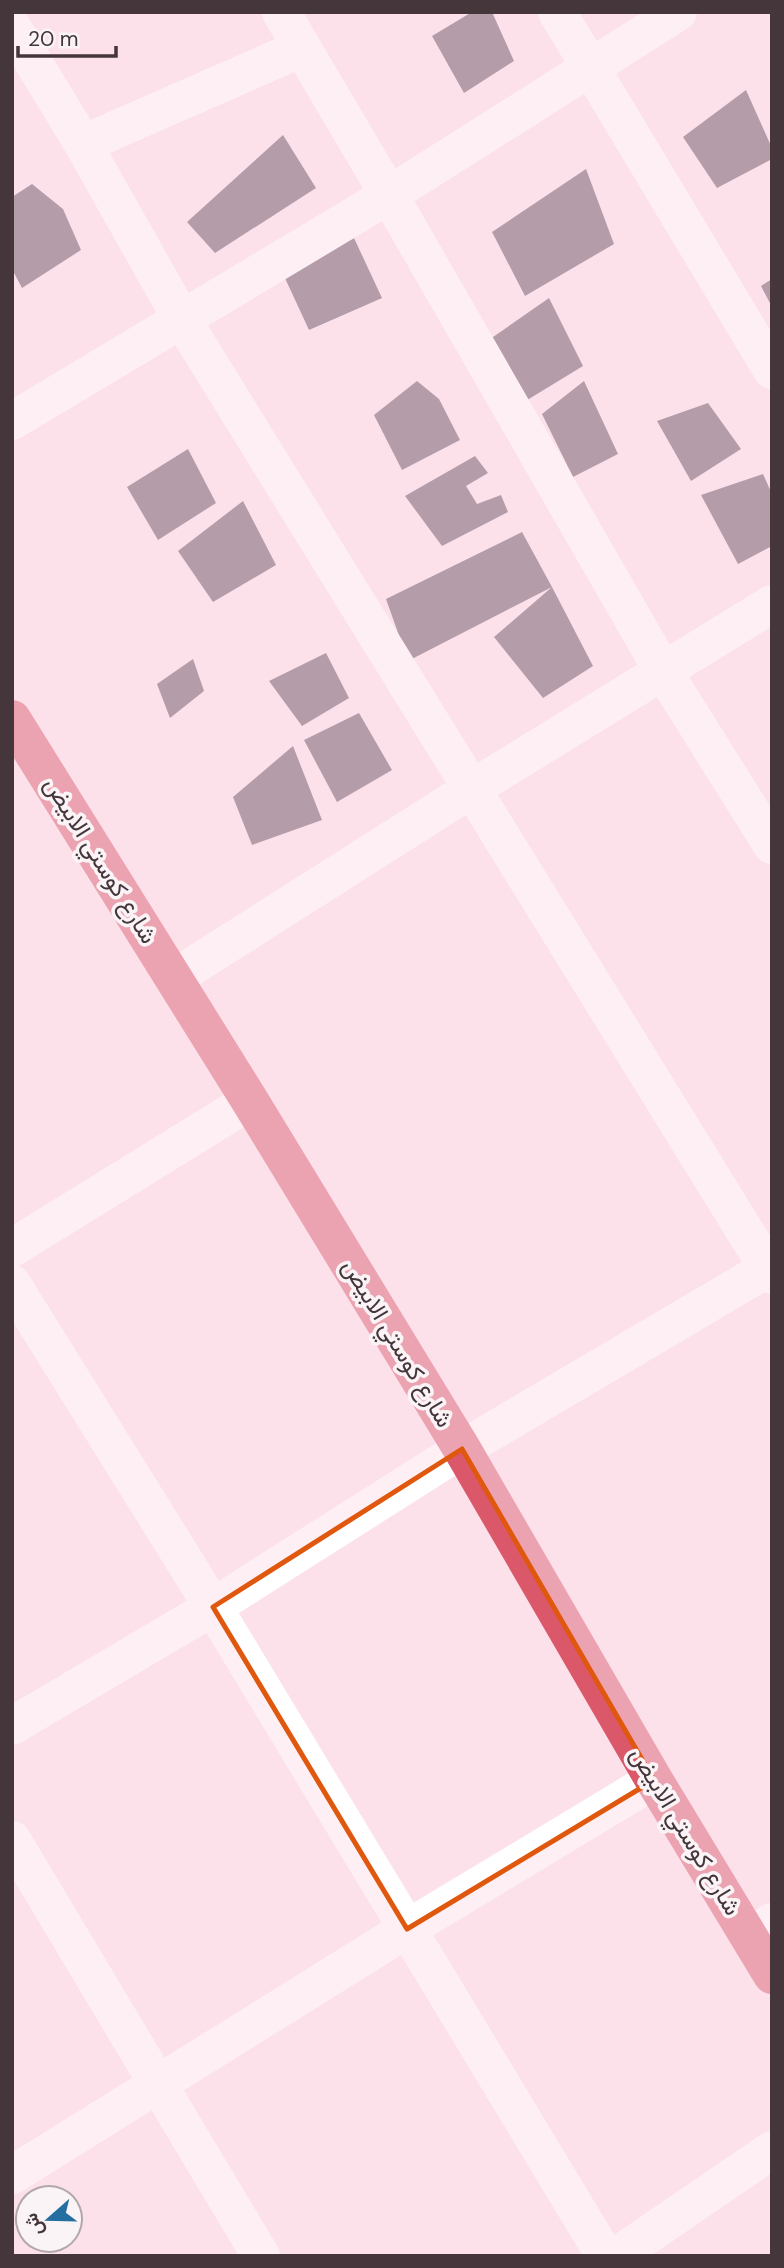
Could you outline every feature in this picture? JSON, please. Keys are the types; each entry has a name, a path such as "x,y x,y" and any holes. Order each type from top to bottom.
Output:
{"highway":[{"name":"شارع كوستي الابيض","path":"12,719 23,759 174,978 463,1449 654,1780 761,1929 772,1975"}],"street":[{"path":"281,12 663,671 772,845"},
{"path":"556,12 772,370"},
{"path":"12,421 181,317 389,195 678,12"},
{"path":"12,27 83,144 181,317 771,1270 463,1449 213,1607 12,1726"},
{"path":"83,144 302,48"},
{"path":"174,978 473,788 772,604"},
{"path":"12,1248 250,1101"},
{"path":"12,1284 213,1607 605,2256"},
{"path":"12,2175 407,1929 654,1780"},
{"path":"12,1840 261,2256"},
{"path":"617,2256 772,2150"}],"highlighted area":[{"path":"462,1449 654,1780 407,1929 213,1607"}],"building":[{"path":"472,12 492,12 514,61 464,93 432,36"},
{"path":"746,90 772,148 772,159 717,188 683,137"},
{"path":"283,135 316,188 215,253 187,222"},
{"path":"586,169 614,244 525,296 492,232"},
{"path":"32,184 63,209 81,250 22,288 12,269 12,197"},
{"path":"354,238 382,298 309,330 284,276"},
{"path":"772,279 772,307 761,286"},
{"path":"549,298 583,366 519,405 483,344"},
{"path":"417,381 439,399 460,440 402,470 374,415"},
{"path":"584,381 618,454 573,477 542,414"},
{"path":"708,403 741,449 691,481 657,421"},
{"path":"188,449 216,503 158,540 127,487"},
{"path":"475,456 488,473 466,486 477,504 501,495 508,512 442,546 405,496"},
{"path":"763,474 772,494 772,546 738,564 701,495"},
{"path":"243,501 276,565 213,602 178,551"},
{"path":"522,532 552,587 408,661 386,599"},
{"path":"552,587 593,666 543,698 494,637"},
{"path":"326,653 349,698 302,726 269,681"},
{"path":"193,659 204,691 170,718 157,684"},
{"path":"359,713 392,770 337,802 304,740"},
{"path":"293,746 322,820 252,845 233,797"}]}
